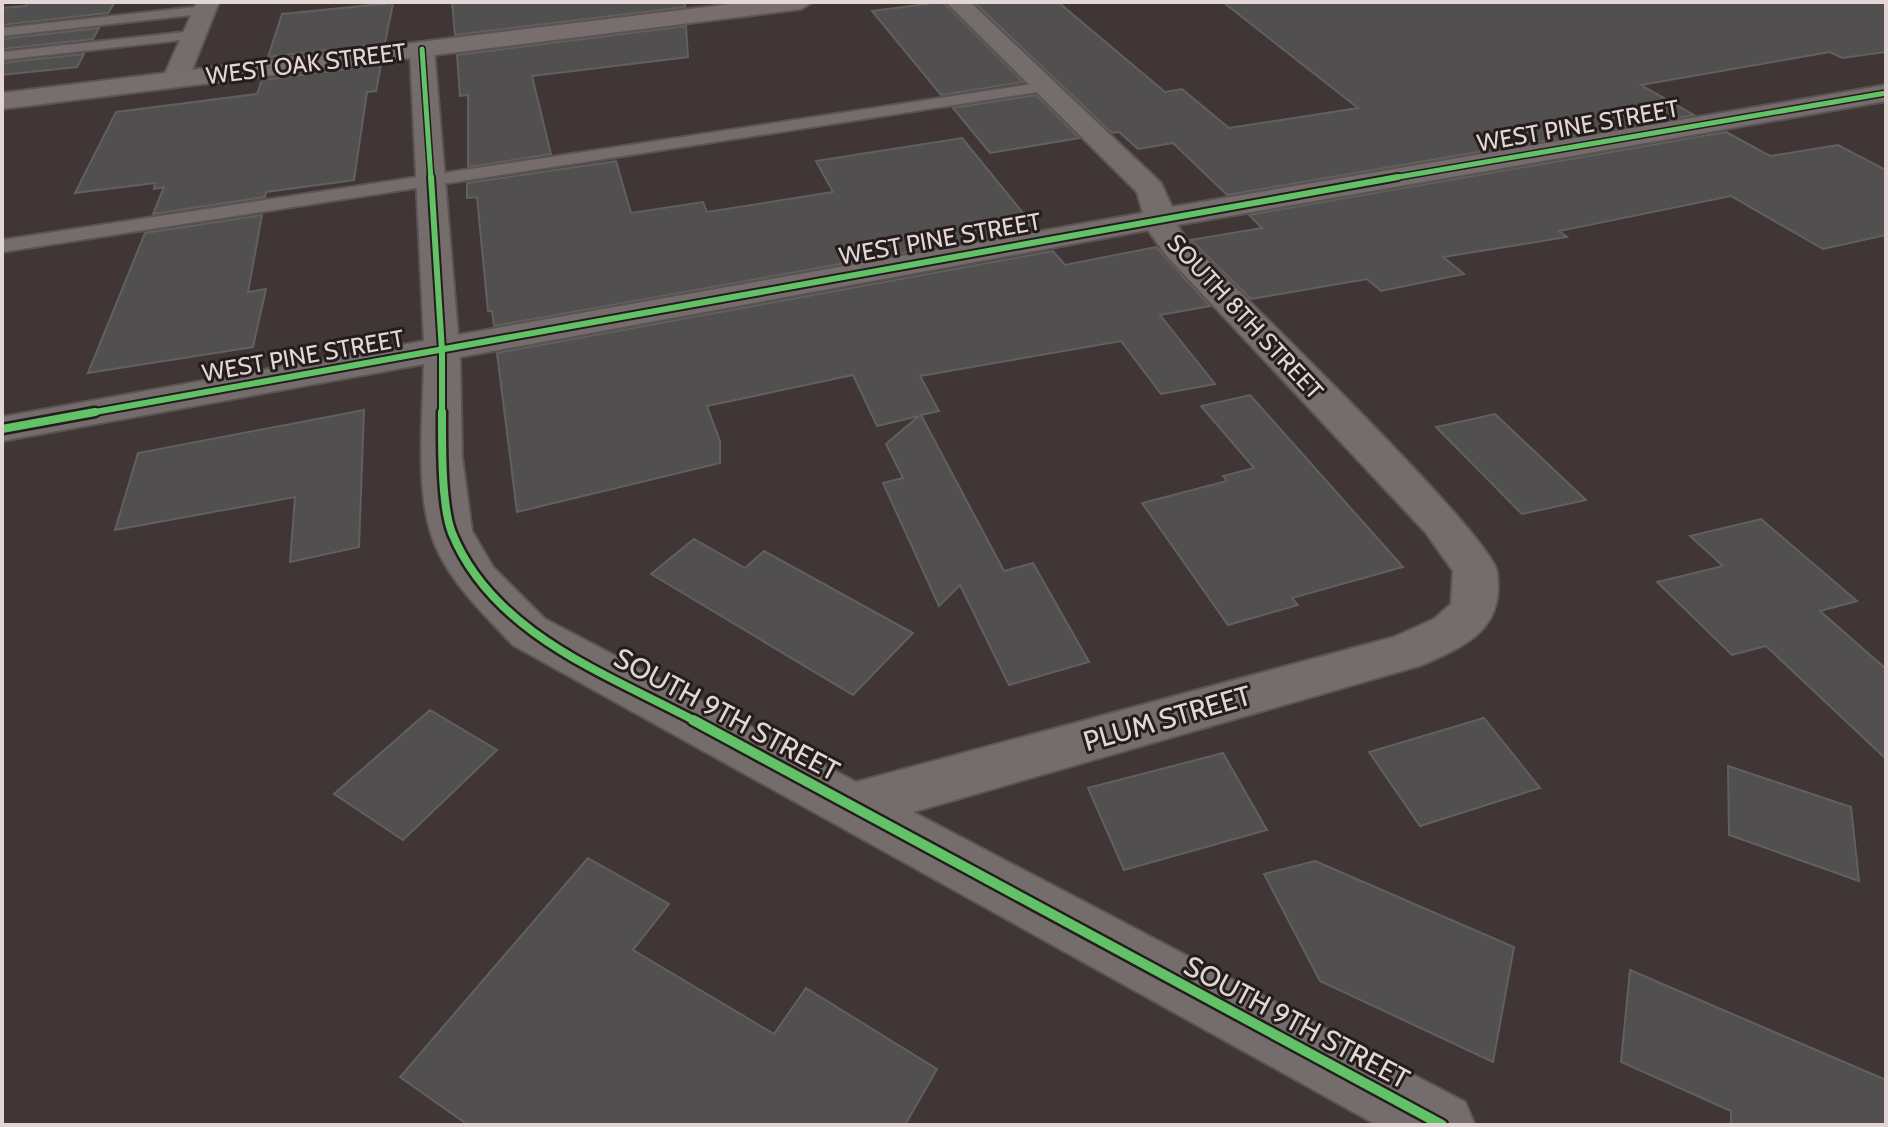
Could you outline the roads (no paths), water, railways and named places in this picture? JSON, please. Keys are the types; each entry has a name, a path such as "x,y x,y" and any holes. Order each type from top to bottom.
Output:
{"main road":[{"name":"WEST OAK STREET","path":"2,101 422,49 717,7 801,2"}],"street":[{"name":"SOUTH 8TH STREET","path":"957,2 1151,189 1158,219 1176,247 1441,523 1475,569 1473,610"},
{"path":"175,80 207,6"},
{"name":"SOUTH 9TH STREET","path":"422,49 442,351 442,457 451,531 477,578 529,632 1442,1125"},
{"name":"WEST PINE STREET","path":"2,429 1158,219 1886,93"},
{"name":"PLUM STREET","path":"853,806 1405,652 1450,632 1473,610"}],"lane":[{"path":"2,32 207,6"},
{"path":"2,56 194,35"},
{"path":"2,246 1046,87"}]}
